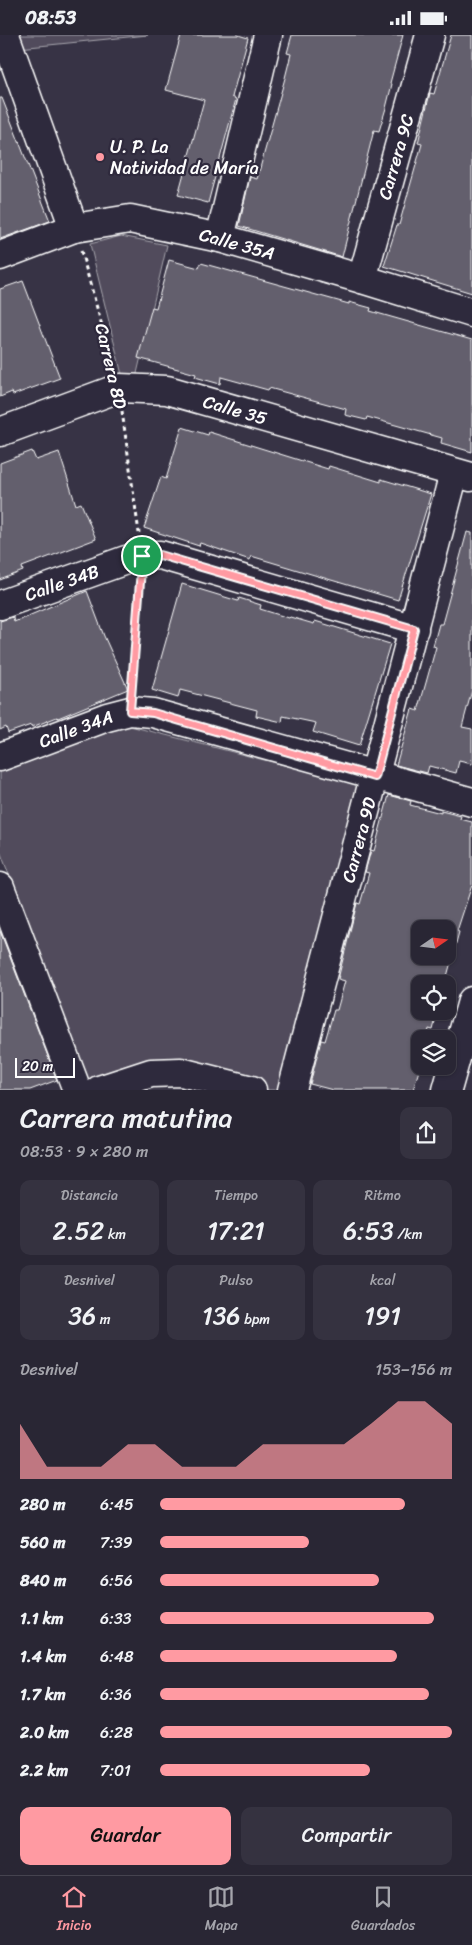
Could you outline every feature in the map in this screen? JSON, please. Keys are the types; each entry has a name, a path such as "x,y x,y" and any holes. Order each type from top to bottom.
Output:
{"street":[{"path":"5,35 74,228"},
{"path":"220,239 268,35"},
{"name":"Carrera 9C","path":"362,279 430,35"},
{"name":"Calle 35A","path":"0,256 74,228 130,219 220,239 362,279 472,313"},
{"name":"Calle 35","path":"0,432 119,388 166,390 463,475"},
{"name":"Carrera 9D","path":"292,1090 414,629 463,475"},
{"name":"Calle 34B","path":"0,605 142,556 160,555 414,629"},
{"name":"Calle 34A","path":"0,757 107,717 130,711 153,713 375,777 472,802"},
{"path":"0,887 77,1090"},
{"path":"448,1090 472,1001"},
{"path":"99,1090 151,1073 181,1072 252,1090"}],"path":[{"name":"Carrera 8D","path":"74,228 119,388 142,556 130,711"}],"shaded area":[{"path":"14,35 148,35 19,48"},
{"path":"121,236 167,245 135,382 124,383 90,244"},
{"path":"126,725 359,784 280,1090 211,1090 117,1071 87,1080 0,851 0,772"}],"building":[{"path":"181,35 238,35 248,38 232,97 236,99 208,203 178,195 204,100 166,90"},
{"path":"292,35 403,35 390,83 392,84 386,108 379,131 374,130 342,257 239,226 250,177 257,179 291,54 287,53"},
{"path":"451,35 472,35 472,293 384,266 397,225 399,225 422,144 418,143 430,93 434,94"},
{"path":"0,98 2,98 50,221 0,239"},
{"path":"169,260 199,268 201,263 349,304 349,302 371,308 370,311 472,340 472,452 441,443 442,438 367,417 366,420 345,415 346,409 221,377 220,384 195,377 196,374 138,358 152,307 156,308"},
{"path":"23,281 60,378 13,395 12,392 0,397 0,289"},
{"path":"182,427 208,435 209,432 328,469 329,466 381,482 381,479 431,494 398,600 251,556 250,560 200,543 199,546 144,528 161,477 166,479"},
{"path":"32,451 36,460 59,452 76,505 81,503 96,539 22,567 23,571 0,580 0,463"},
{"path":"467,532 472,533 472,690 462,727 472,729 472,764 459,761 456,773 429,766 427,773 396,765 412,709 418,711 436,647 433,646 439,624 442,624"},
{"path":"182,584 238,601 239,598 261,605 260,609 289,618 314,624 315,621 390,644 359,746 313,732 316,723 283,716 282,722 256,716 257,710 180,690 178,698 152,690"},
{"path":"87,591 104,636 128,689 32,727 31,725 8,733 6,727 0,730 0,621 13,617 14,622"},
{"path":"389,795 411,801 410,805 461,816 460,819 472,822 472,885 457,931 459,932 456,943 456,920 411,920 411,965 450,965 447,975 411,975 411,1020 436,1020 433,1030 411,1030 411,1075 418,1075 413,1090 333,1090 310,1084 321,1040 325,1041 334,1010 337,1010 345,981 338,979 357,903 360,904 369,873 365,872 371,850 374,851"},
{"path":"0,931 57,1080 30,1090 0,1090"}],"place":[{"name":"U. P. La Natividad de María","path":"100,157"}],"route":[{"path":"160,555 414,629 375,777 153,713 130,711 142,556 160,555"}]}
